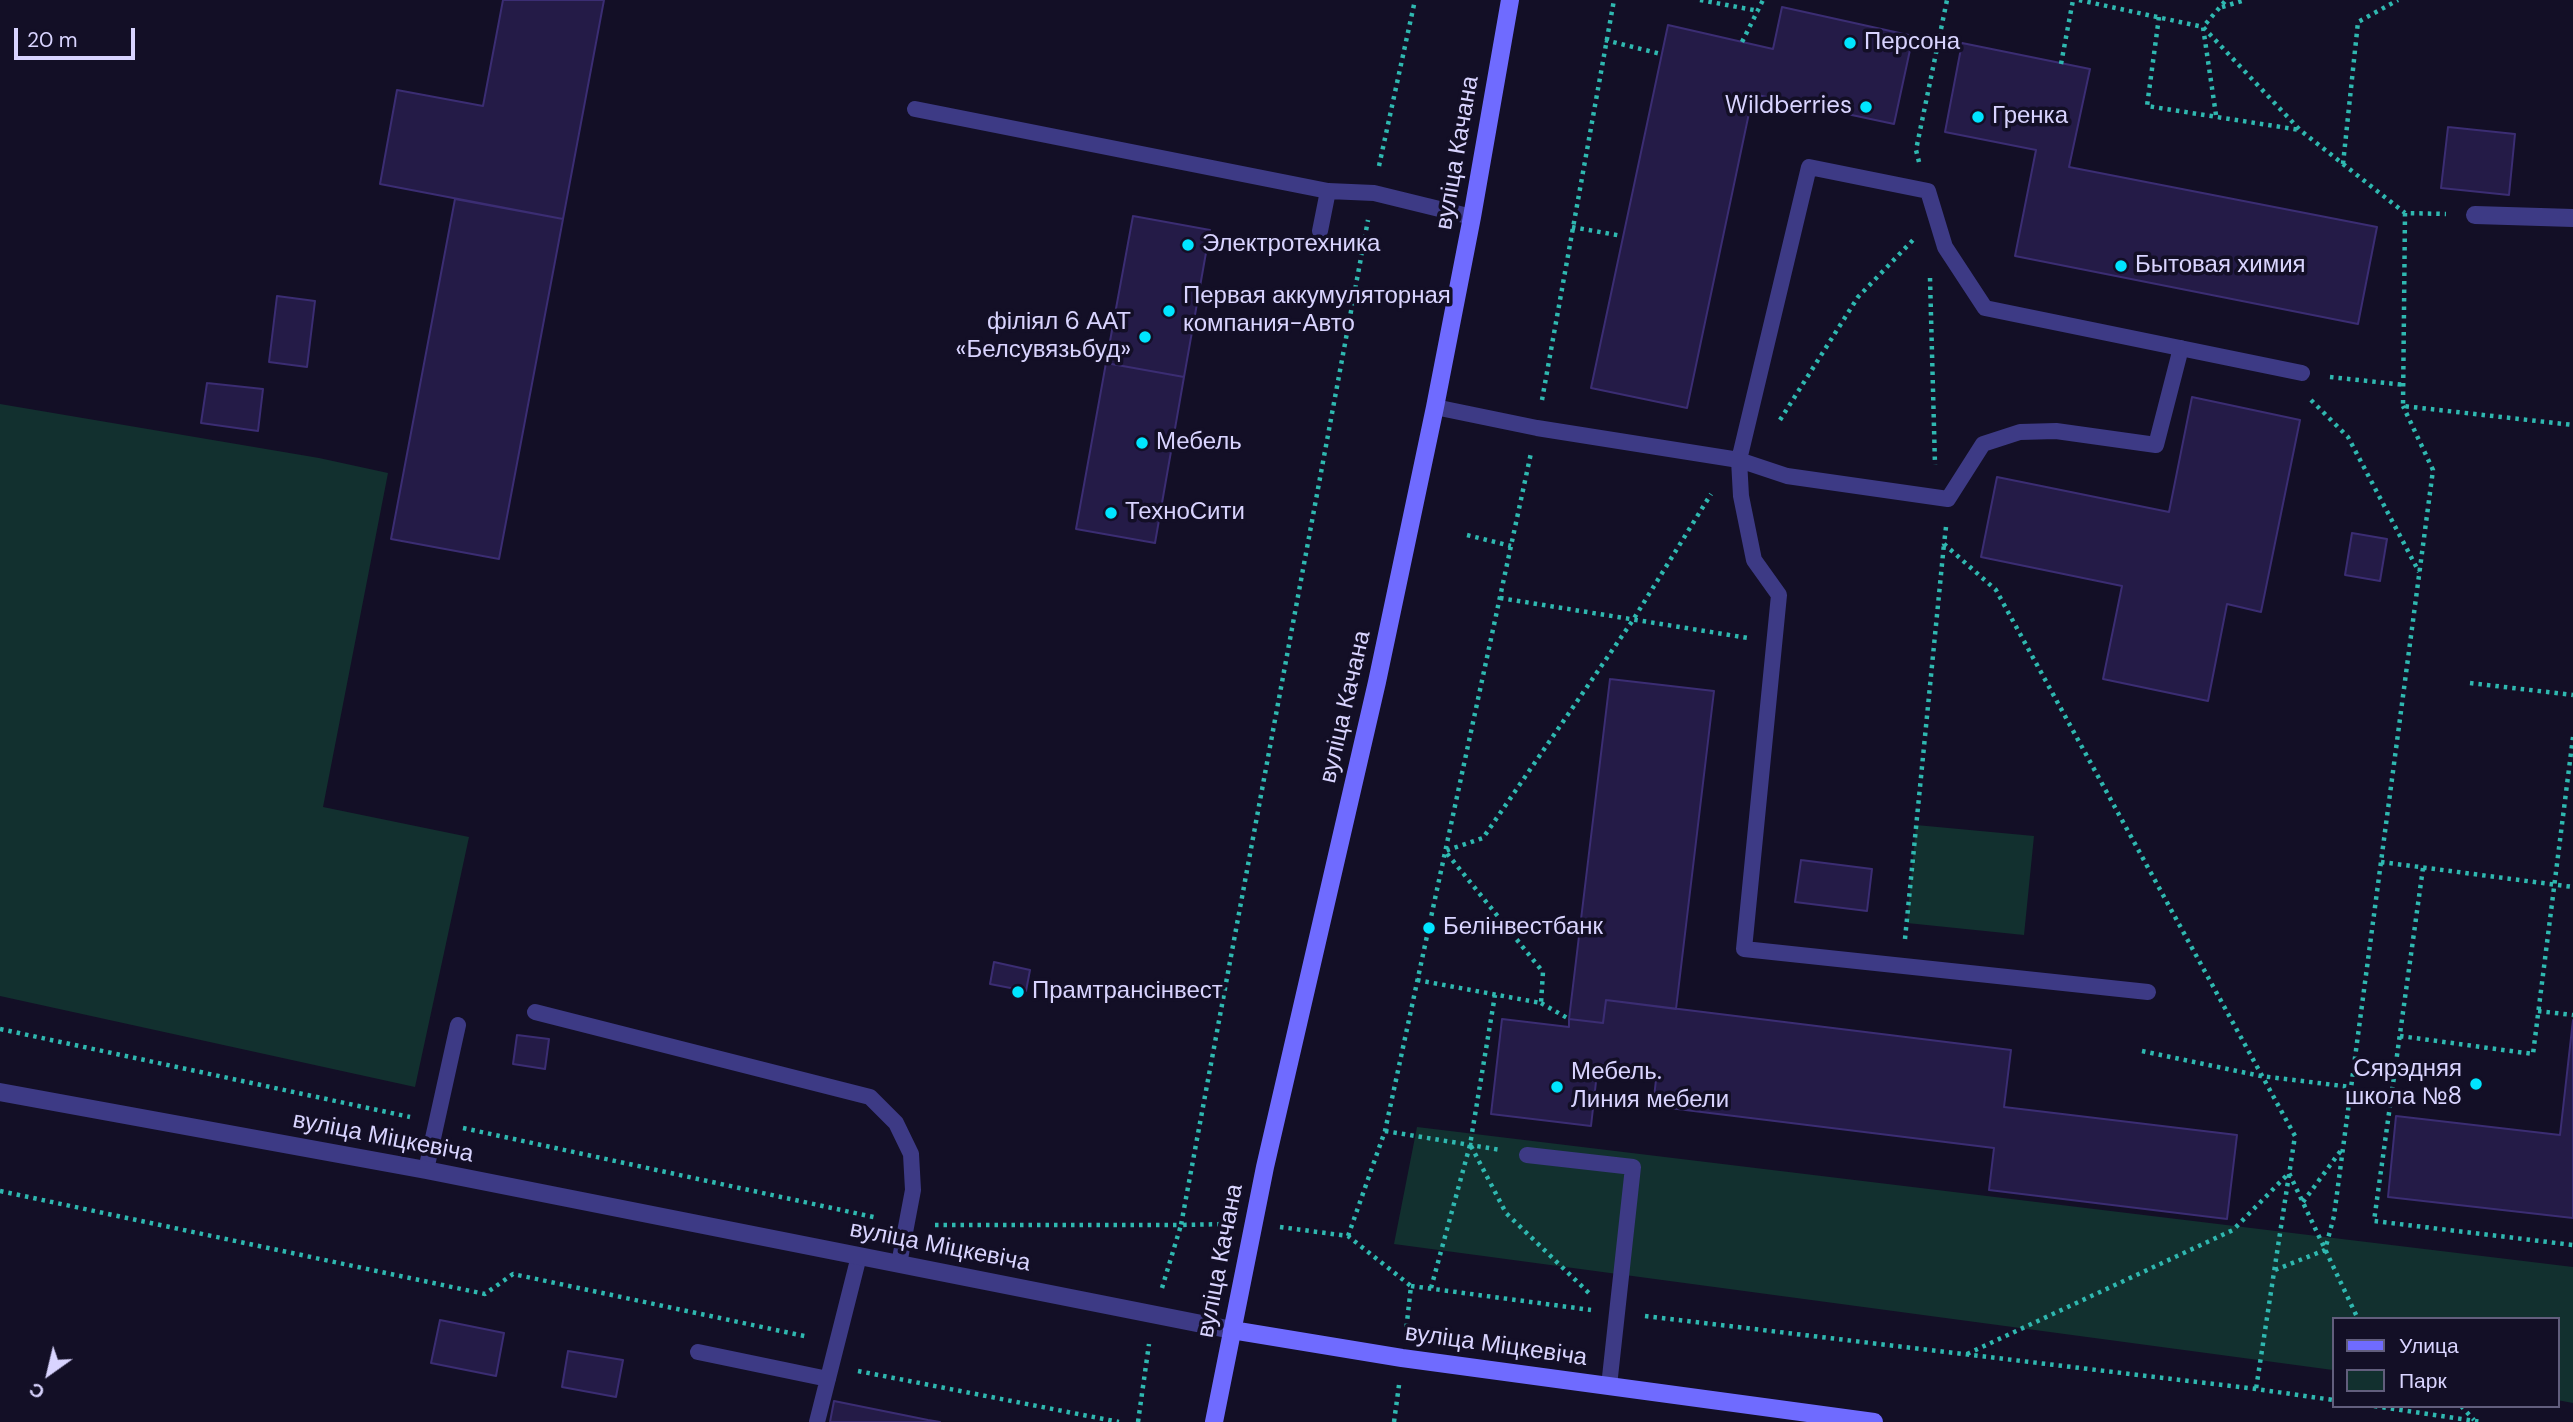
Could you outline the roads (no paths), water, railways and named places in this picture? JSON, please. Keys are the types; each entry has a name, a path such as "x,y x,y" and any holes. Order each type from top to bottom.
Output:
{"main road":[{"name":"вуліца Качана","path":"1213,1422 1254,1223 1374,696 1435,407 1510,0"},
{"name":"вуліца Міцкевіча","path":"1232,1330 1402,1358 1874,1422"}],"street":[{"path":"2475,215 2573,218"},
{"name":"вуліца Міцкевіча","path":"0,1092 426,1170 1232,1330"}],"lane":[{"path":"915,109 1328,191 1374,193 1472,217"},
{"path":"2148,992 1744,949 1779,595 1754,560 1741,496 1745,462 1809,167 1928,191 1945,247 1985,308 2302,373"},
{"path":"1320,231 1328,191"},
{"path":"1435,407 1537,428 1745,462 1787,476 1948,499 1983,444 2020,432 2056,431 2156,445 2181,348"},
{"path":"535,1012 870,1097 895,1123 911,1154 913,1190 899,1264"},
{"path":"426,1170 458,1025"},
{"path":"1527,1155 1633,1167 1609,1386"},
{"path":"817,1422 859,1256"},
{"path":"698,1352 830,1372"}],"place":[{"name":"Персона","path":"1850,43"},
{"name":"Wildberries","path":"1866,107"},
{"name":"Гренка","path":"1978,117"},
{"name":"Электротехника","path":"1188,245"},
{"name":"Бытовая химия","path":"2121,266"},
{"name":"Первая аккумуляторная компания-Авто","path":"1169,311"},
{"name":"філіял 6 ААТ «Белсувязьбуд»","path":"1145,337"},
{"name":"Мебель","path":"1142,443"},
{"name":"ТехноСити","path":"1111,513"},
{"name":"Белінвестбанк","path":"1429,928"},
{"name":"Прамтрансінвест","path":"1018,992"},
{"name":"Сярэдняя школа №8","path":"2476,1084"},
{"name":"Мебель. Линия мебели","path":"1557,1087"}]}
